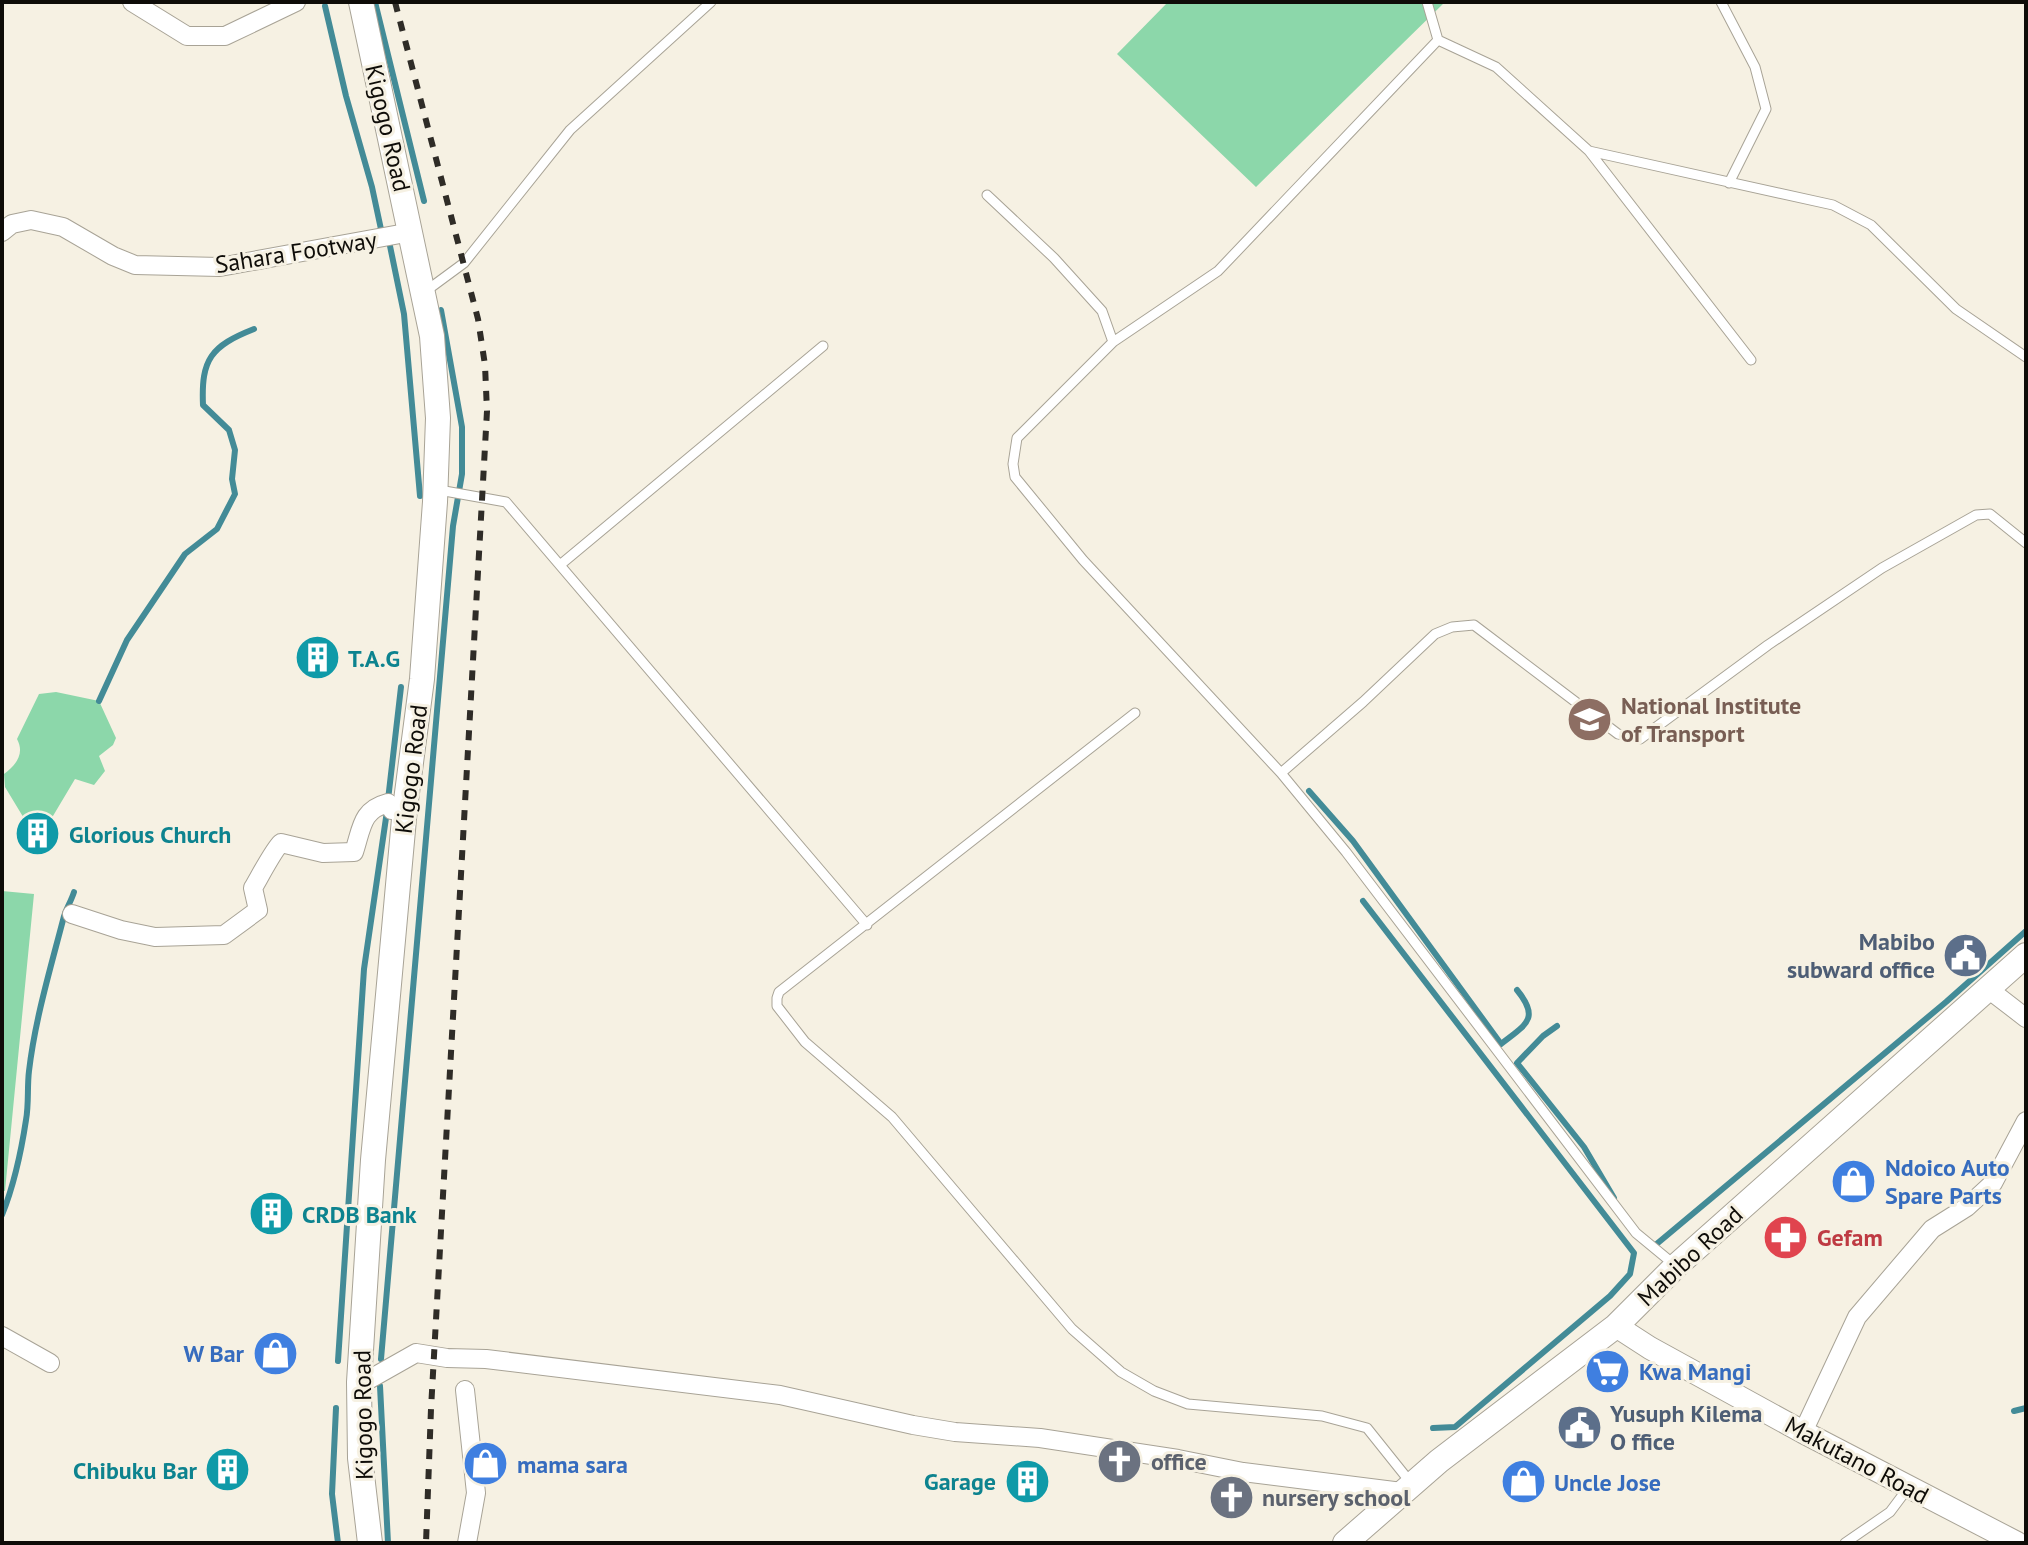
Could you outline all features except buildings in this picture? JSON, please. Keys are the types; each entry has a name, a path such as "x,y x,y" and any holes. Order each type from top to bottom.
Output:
{"main road":[{"name":"Kigogo Road","path":"361,2 432,336 438,418 436,490 422,679 405,808 373,1160 359,1382 360,1458 370,1543"},
{"name":"Mabibo Road","path":"1345,1543 1439,1461 1616,1326 1676,1266 2026,955"}],"street":[{"path":"132,2 187,36 225,36 296,2"},
{"name":"Sahara Footway","path":"2,232 12,224 31,220 63,227 135,265 220,267 411,232"},
{"path":"72,914 155,937 224,935 258,910 253,888 270,863 274,849 281,843 323,853 354,852 366,816 373,807 388,803 392,810 405,808"},
{"path":"1987,988 2026,1018"},
{"path":"1803,1432 1857,1317 1932,1229 1967,1207 1993,1183 2026,1121"},
{"name":"Makutano Road","path":"1616,1326 1650,1348 1908,1488 1990,1537 2017,1543"},
{"path":"2,1336 50,1363"},
{"path":"359,1382 416,1353 486,1359 780,1395 927,1427 1040,1438 1243,1472 1408,1489"},
{"path":"465,1390 476,1493 467,1543"}],"lane":[{"path":"423,293 464,263 570,130 711,2"},
{"path":"1427,2 1438,40 1496,67 1589,151 1751,360"},
{"path":"1721,2 1755,67 1766,109 1729,183"},
{"path":"1438,40 1218,271 1113,342 1017,438 1013,451 1015,477 1083,560 1281,773 1356,864 1636,1233 1676,1266"},
{"path":"1589,151 1833,205 1871,225 1956,309 2026,357"},
{"path":"987,195 1054,258 1102,311 1113,342"},
{"path":"560,565 823,346"},
{"path":"436,490 506,502 867,925"},
{"path":"1281,773 1435,634 1452,627 1474,625 1618,734 1640,739 1768,645 1882,568 1976,515 1990,514 2026,543"},
{"path":"1135,713 779,992 777,1006 805,1042 892,1117 1072,1329 1121,1372 1154,1391 1188,1404 1322,1416 1367,1428 1408,1489"},
{"path":"1845,1543 1890,1512 1908,1488"}],"green space":[{"path":"1168,2 1445,2 1256,187 1117,54"},
{"path":"56,692 99,701 116,738 113,745 99,756 105,771 94,785 75,779 50,821 25,820 5,787 4,774 18,759 20,750 17,739 39,694"},
{"path":"2,891 34,894 5,1191 2,1190"}],"waterway":[{"path":"375,2 424,201"},
{"path":"325,6 382,234"},
{"path":"390,246 404,314 420,496"},
{"path":"381,1359 453,526 462,474 462,427 441,310"},
{"path":"99,701 127,640 185,554 217,529 235,494 232,479 235,450 229,430 203,405 204,376 218,348 254,329"},
{"path":"388,800 401,687"},
{"path":"1309,791 1353,841 1501,1044 1523,1026 1529,1015 1517,990"},
{"path":"338,1361 364,969 387,811"},
{"path":"2,1215 22,1145 29,1071 39,1014 64,916 74,892"},
{"path":"1363,901 1634,1253 1630,1274 1610,1296 1455,1427 1433,1428"},
{"path":"1651,1245 1653,1247 1946,1002 2026,931"},
{"path":"1557,1026 1517,1063 1584,1147 1614,1198"},
{"path":"380,1386 388,1543"},
{"path":"336,1408 332,1494 338,1543"},
{"path":"2014,1411 2026,1408"}],"railway":[{"path":"395,2 478,319 485,365 487,411 426,1543"}],"place":[{"name":"T.A.G","path":"317,658"},
{"name":"National Institute of Transport","path":"1590,719"},
{"name":"Glorious Church","path":"38,834"},
{"name":"Mabibo subward office","path":"1966,955"},
{"name":"Ndoico Auto Spare Parts","path":"1854,1181"},
{"name":"CRDB Bank","path":"271,1214"},
{"name":"Gefam","path":"1786,1237"},
{"name":"W Bar","path":"275,1353"},
{"name":"Kwa Mangi","path":"1608,1371"},
{"name":"Yusuph Kilema O ffice","path":"1579,1427"},
{"name":"office","path":"1120,1461"},
{"name":"mama sara","path":"486,1464"},
{"name":"Chibuku Bar","path":"228,1470"},
{"name":"Garage","path":"1027,1481"},
{"name":"Uncle Jose","path":"1523,1482"},
{"name":"nursery school","path":"1231,1497"}]}
